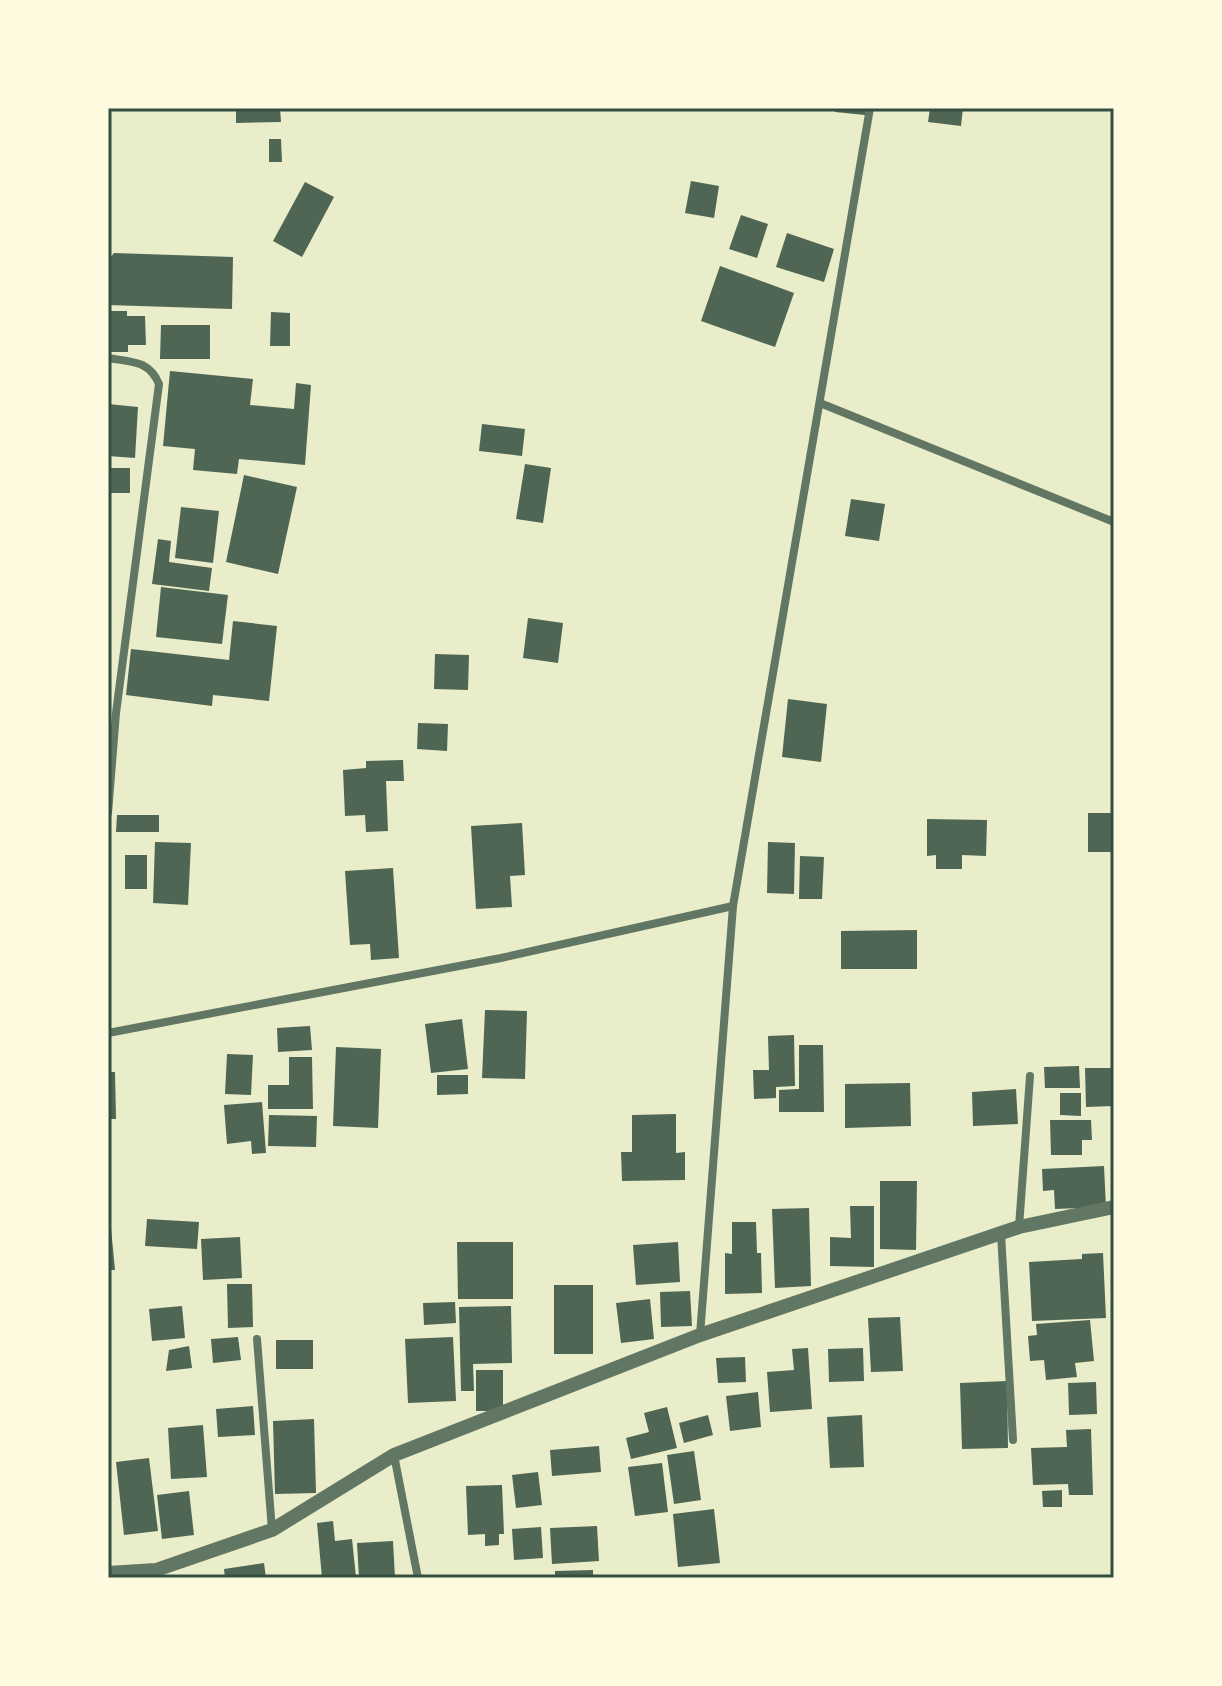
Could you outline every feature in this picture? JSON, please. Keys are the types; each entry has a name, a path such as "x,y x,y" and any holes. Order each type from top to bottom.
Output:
{"street":[{"path":"700,1335 733,906 870,108"},
{"path":"108,358 139,364 153,371 159,384 116,713 108,813"},
{"path":"820,403 1114,522"},
{"path":"108,1033 501,958 733,906"},
{"path":"1019,1227 1030,1076"},
{"path":"108,1573 157,1574 272,1530 394,1455 700,1335 1019,1227 1114,1207"},
{"path":"1001,1234 1013,1440"},
{"path":"257,1339 272,1530"},
{"path":"394,1455 418,1578"}],"building":[{"path":"236,108 280,108 281,122 236,123"},
{"path":"836,108 865,108 865,115 835,112"},
{"path":"930,108 963,108 961,126 928,122"},
{"path":"269,139 281,139 282,162 269,162"},
{"path":"691,181 719,186 714,218 685,213"},
{"path":"305,182 334,197 302,257 273,241"},
{"path":"741,215 768,224 757,258 729,249"},
{"path":"787,233 834,249 824,282 776,267"},
{"path":"114,253 233,257 232,309 108,305 108,260"},
{"path":"720,266 794,293 775,347 701,321"},
{"path":"109,311 127,311 127,316 145,316 146,345 128,345 128,352 109,352"},
{"path":"271,312 290,313 290,346 270,346"},
{"path":"161,325 210,325 210,359 160,359"},
{"path":"170,371 253,379 250,405 294,409 296,383 311,385 305,465 239,459 237,474 193,470 195,449 163,446"},
{"path":"108,404 138,407 135,458 108,456"},
{"path":"482,424 525,429 522,456 479,451"},
{"path":"525,464 551,468 543,523 516,519"},
{"path":"108,468 130,468 130,493 108,493"},
{"path":"244,475 297,487 278,574 226,562"},
{"path":"851,499 885,504 879,541 845,536"},
{"path":"181,507 219,511 213,563 175,558"},
{"path":"158,539 171,541 169,562 212,568 209,591 152,584"},
{"path":"161,587 228,595 222,644 156,637"},
{"path":"528,618 563,623 558,663 523,658"},
{"path":"233,621 277,626 269,701 213,695 212,706 126,695 131,649 229,660"},
{"path":"435,654 469,655 468,690 434,689"},
{"path":"788,699 827,704 821,762 782,757"},
{"path":"418,723 448,724 447,751 417,749"},
{"path":"403,760 404,781 386,781 388,831 366,832 365,815 345,816 343,770 366,768 366,761"},
{"path":"1088,813 1114,813 1114,852 1088,852"},
{"path":"117,815 159,815 159,832 116,832"},
{"path":"927,819 987,820 986,856 962,855 962,869 936,869 936,855 927,856"},
{"path":"522,823 525,875 510,876 512,907 476,909 471,826"},
{"path":"155,842 191,843 188,905 153,903"},
{"path":"768,842 795,843 794,894 767,893"},
{"path":"125,855 147,855 147,889 125,889"},
{"path":"800,856 824,857 822,899 799,899"},
{"path":"393,868 399,958 371,960 370,944 350,945 345,871"},
{"path":"917,930 917,969 841,969 841,931"},
{"path":"485,1010 527,1011 525,1079 482,1078"},
{"path":"462,1019 468,1069 431,1073 425,1024"},
{"path":"310,1026 312,1050 278,1052 277,1028"},
{"path":"794,1035 795,1086 776,1087 776,1098 754,1099 753,1070 769,1070 768,1036"},
{"path":"799,1045 823,1045 824,1112 779,1112 779,1090 799,1089"},
{"path":"336,1047 381,1049 378,1128 333,1126"},
{"path":"227,1054 253,1055 251,1095 225,1094"},
{"path":"289,1057 312,1057 313,1109 268,1109 268,1085 289,1085"},
{"path":"1079,1066 1080,1088 1045,1088 1044,1067"},
{"path":"1085,1068 1113,1068 1114,1106 1086,1107"},
{"path":"108,1072 115,1072 116,1119 108,1119"},
{"path":"437,1075 468,1075 468,1094 437,1095"},
{"path":"910,1083 911,1126 845,1128 845,1084"},
{"path":"1016,1089 1018,1124 973,1126 972,1092"},
{"path":"1060,1093 1081,1093 1081,1116 1060,1115"},
{"path":"262,1102 266,1153 252,1154 251,1141 227,1144 224,1105"},
{"path":"676,1114 676,1153 685,1152 685,1180 622,1181 621,1152 632,1152 632,1115"},
{"path":"269,1115 317,1116 316,1147 268,1146"},
{"path":"1050,1120 1091,1120 1092,1140 1082,1140 1082,1155 1051,1155"},
{"path":"1104,1166 1106,1207 1055,1209 1054,1190 1043,1191 1042,1169"},
{"path":"880,1181 917,1181 916,1250 880,1249"},
{"path":"850,1206 874,1206 874,1267 830,1266 830,1237 851,1238"},
{"path":"809,1208 811,1286 775,1288 772,1209"},
{"path":"110,1218 115,1270 108,1270"},
{"path":"147,1219 199,1222 197,1249 145,1246"},
{"path":"732,1222 756,1222 762,1293 725,1294 725,1253 732,1254"},
{"path":"240,1237 242,1278 203,1280 201,1239"},
{"path":"457,1242 513,1242 513,1299 458,1299"},
{"path":"678,1242 680,1282 636,1285 633,1245"},
{"path":"1103,1253 1106,1318 1032,1321 1029,1262 1082,1259 1082,1254"},
{"path":"227,1284 252,1284 253,1327 228,1328"},
{"path":"554,1285 593,1285 593,1354 554,1354"},
{"path":"690,1291 692,1326 661,1327 660,1292"},
{"path":"650,1299 654,1339 621,1343 616,1303"},
{"path":"455,1302 456,1323 424,1325 423,1303"},
{"path":"182,1306 185,1338 152,1341 149,1309"},
{"path":"511,1306 512,1363 473,1364 474,1391 461,1391 459,1307"},
{"path":"900,1317 903,1371 871,1372 868,1318"},
{"path":"1090,1320 1094,1361 1075,1363 1077,1377 1046,1380 1044,1360 1030,1361 1028,1336 1037,1335 1036,1324"},
{"path":"238,1337 241,1360 213,1363 211,1339"},
{"path":"453,1337 456,1401 408,1403 405,1339"},
{"path":"276,1340 313,1340 313,1369 276,1369"},
{"path":"189,1346 192,1368 166,1371 169,1350"},
{"path":"808,1348 812,1409 770,1412 767,1372 794,1370 792,1349"},
{"path":"863,1348 864,1381 829,1382 828,1349"},
{"path":"745,1357 746,1382 718,1383 716,1358"},
{"path":"476,1370 503,1370 503,1411 476,1411"},
{"path":"1007,1381 1008,1448 962,1449 960,1383"},
{"path":"1096,1382 1097,1414 1069,1415 1068,1383"},
{"path":"758,1392 761,1427 730,1431 726,1396"},
{"path":"253,1406 255,1435 218,1437 216,1409"},
{"path":"667,1407 677,1448 631,1459 626,1438 649,1432 644,1413"},
{"path":"708,1415 713,1435 684,1443 679,1423"},
{"path":"862,1415 864,1467 830,1468 827,1417"},
{"path":"314,1419 316,1493 275,1494 273,1421"},
{"path":"203,1425 207,1477 171,1479 168,1428"},
{"path":"1091,1429 1093,1495 1069,1495 1068,1484 1033,1485 1031,1448 1067,1447 1066,1430"},
{"path":"599,1446 601,1472 552,1476 550,1450"},
{"path":"694,1451 701,1500 674,1504 667,1455"},
{"path":"149,1458 158,1531 124,1535 116,1462"},
{"path":"662,1463 668,1512 635,1516 628,1467"},
{"path":"538,1472 542,1505 516,1508 512,1475"},
{"path":"502,1485 504,1534 499,1534 499,1545 485,1546 485,1534 468,1535 466,1486"},
{"path":"1062,1490 1062,1507 1043,1507 1042,1491"},
{"path":"189,1491 194,1535 162,1539 157,1495"},
{"path":"714,1509 720,1563 678,1567 673,1514"},
{"path":"333,1521 335,1541 352,1539 356,1577 322,1578 317,1523"},
{"path":"597,1526 599,1561 552,1564 550,1528"},
{"path":"541,1527 543,1558 514,1560 512,1529"},
{"path":"393,1541 395,1578 359,1578 357,1543"},
{"path":"264,1563 266,1578 225,1578 224,1569"},
{"path":"593,1570 593,1578 555,1578 555,1571"}]}
